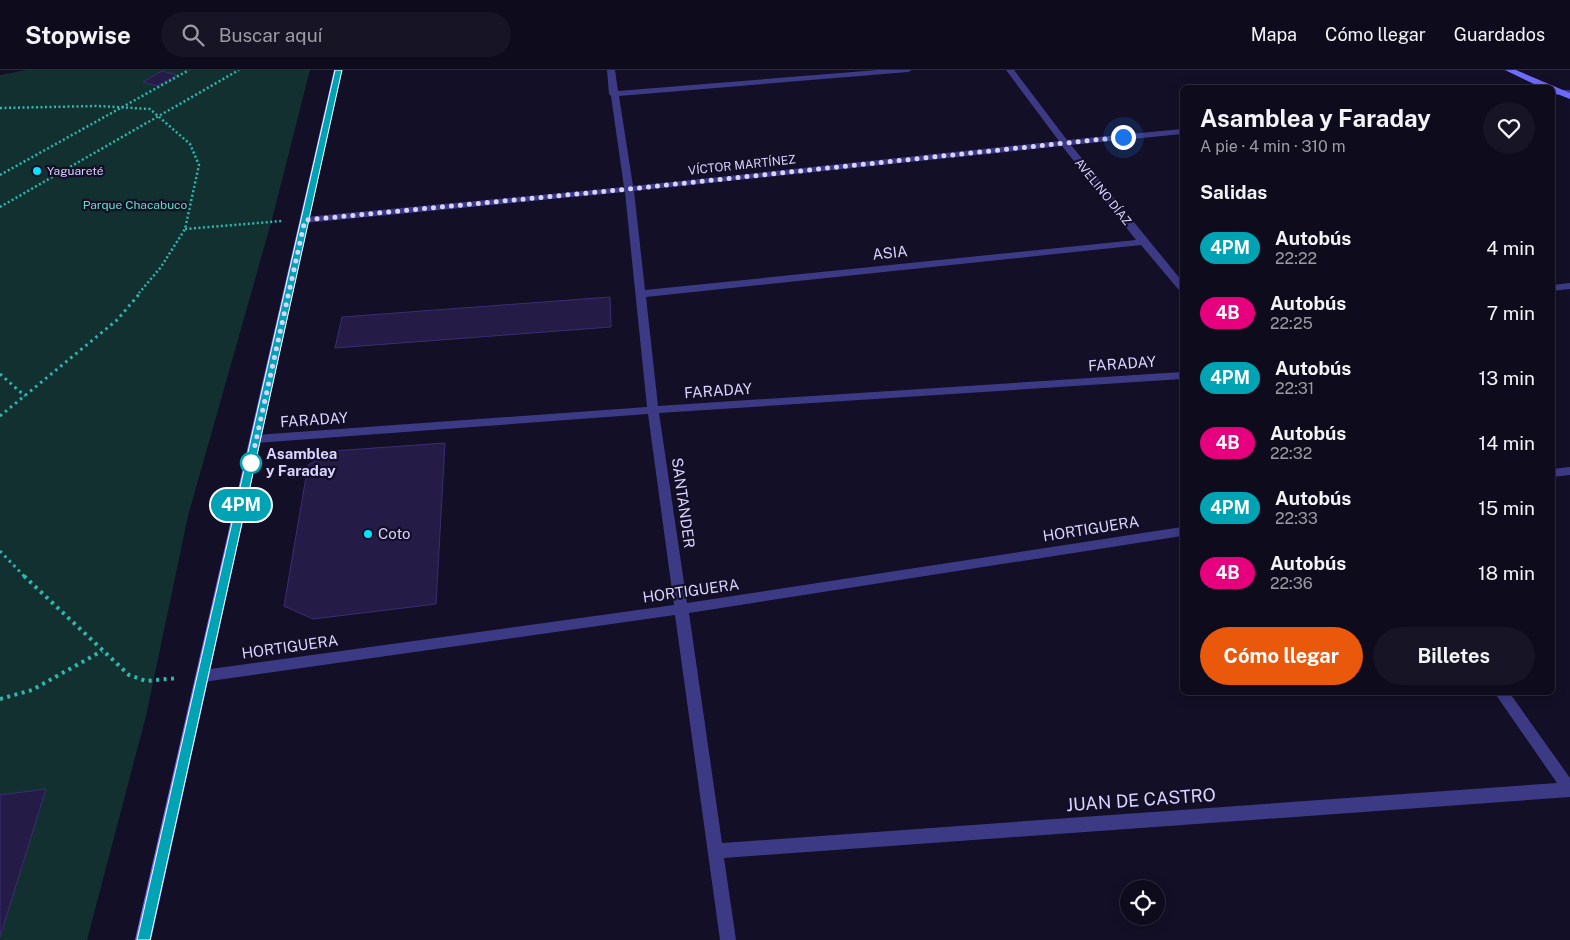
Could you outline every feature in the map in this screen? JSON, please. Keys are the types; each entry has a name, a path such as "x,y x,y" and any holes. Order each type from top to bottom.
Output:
{"main road":[{"path":"143,940 338,70"},
{"path":"1509,70 1544,85"}],"street":[{"name":"SANTANDER","path":"611,70 613,94 629,189 654,410 728,940"},
{"path":"613,94 908,70"},
{"name":"AVELINO DÍAZ","path":"1010,70 1064,143 1142,242 1180,285"},
{"path":"1563,93 1570,103"},
{"name":"VÍCTOR MARTÍNEZ","path":"305,220 629,189 1180,131"},
{"name":"ASIA","path":"641,294 1142,242"},
{"path":"1555,288 1570,286"},
{"name":"FARADAY","path":"256,439 1180,375"},
{"path":"1555,474 1570,471"},
{"name":"HORTIGUERA","path":"203,676 682,609 1180,531"},
{"path":"1503,695 1570,789"},
{"name":"JUAN DE CASTRO","path":"715,851 1570,789"}],"path":[{"path":"0,175 189,70"},
{"path":"0,208 239,70"},
{"path":"0,108 122,107 150,109 190,144 199,165 185,229 161,267 117,320 1,415 0,420"},
{"path":"185,229 305,220"},
{"path":"0,374 25,396"},
{"path":"0,551 44,597 129,675 146,681 203,676"},
{"path":"0,698 32,690 102,651"}],"green space":[{"name":"Parque Chacabuco","path":"26,70 310,70 271,223 188,516 146,716 87,940 0,940 0,75"}],"building":[{"path":"162,71 177,75 157,86 143,82"},
{"path":"610,297 611,327 335,348 342,317"},
{"name":"Coto","path":"445,443 436,604 313,619 284,606 308,465 333,451"},
{"path":"46,789 0,937 0,795"}],"bus line":[{"name":"4PM","path":"143,940 338,70"}],"place":[{"name":"Yaguareté","path":"37,171"},
{"name":"Asamblea y Faraday","path":"251,463"},
{"name":"Coto","path":"368,534"}],"route":[{"path":"251,463 305,220 629,189 1123,137"}]}
